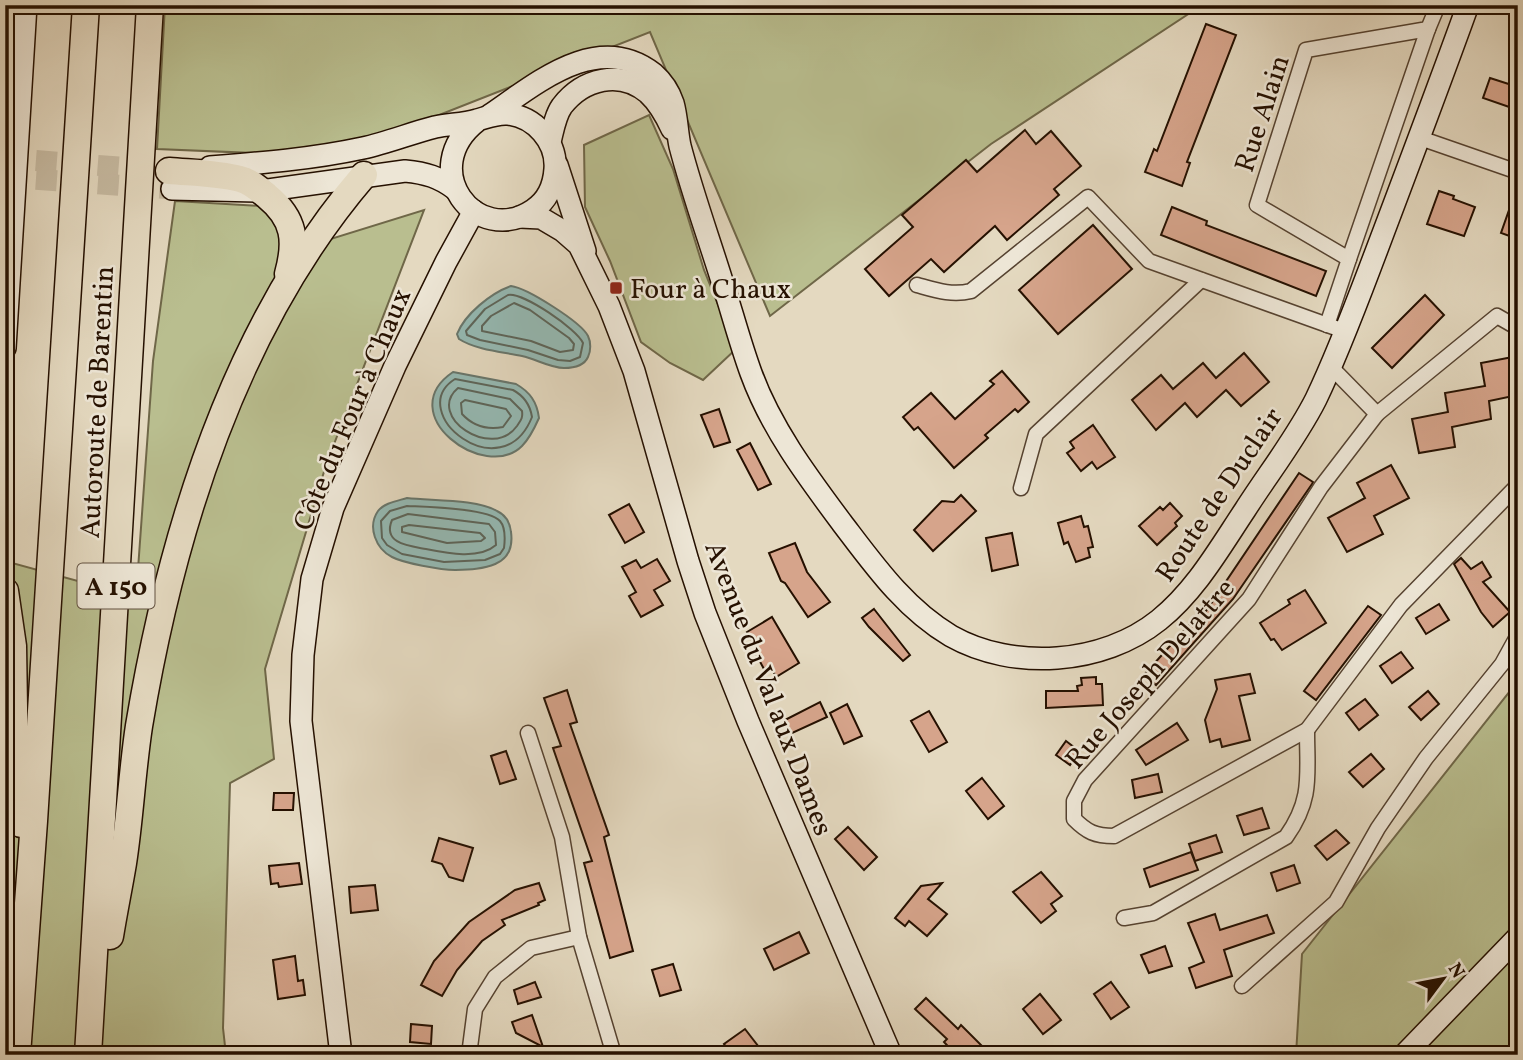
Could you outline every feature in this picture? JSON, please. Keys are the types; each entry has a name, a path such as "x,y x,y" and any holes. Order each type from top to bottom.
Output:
{"highway":[{"name":"Autoroute de Barentin","path":"17,1055 86,5"},
{"name":"Autoroute de Barentin","path":"88,1055 150,5"},
{"path":"88,1055 123,862 139,727 164,606 190,508 228,404 272,307 319,233 363,175"},
{"path":"171,180 243,179 261,191 286,216 293,235 293,255 286,283"},
{"path":"5,591 13,646 15,769 29,895"}],"street":[{"path":"5,104 10,5"},
{"path":"5,348 26,5"},
{"path":"917,285 938,292 961,294 971,291 1088,197 1149,261 1337,329 1349,259 1427,29 1438,5"},
{"name":"Route de Duclair","path":"483,118 537,82 561,69 590,59 612,56 641,65 664,83 673,102 679,142 751,374 806,475 892,586 917,613 937,628 974,647 1012,656 1061,658 1115,644 1155,624 1184,596 1208,567 1314,403 1330,366 1337,329 1420,138 1468,5"},
{"name":"Rue Alain","path":"1349,259 1257,205 1306,50 1427,29"},
{"name":"Route de Duclair","path":"553,152 561,108 573,94 605,78 628,81 647,92 662,110 679,142"},
{"path":"171,180 365,148 435,127 483,118 507,114 524,118 539,128 553,152 554,179 548,195 535,209 520,217 504,220 488,218 474,211 455,189 451,158 455,143 464,130 483,118"},
{"path":"1420,138 1518,172"},
{"name":"Avenue du Val aux Dames","path":"553,152 586,257"},
{"path":"261,191 405,171 440,178 455,189"},
{"name":"Côte du Four à Chaux","path":"341,1055 301,721 303,655 312,579 333,508 395,366 474,211"},
{"name":"Avenue du Val aux Dames","path":"520,217 541,218 579,246 610,306 634,372 705,613 748,721 891,1055"},
{"path":"1021,488 1036,435 1201,280"},
{"name":"Rue Joseph Delattre","path":"1518,328 1497,316 1377,414 1321,487 1249,599 1085,780 1074,801 1074,819 1085,830 1098,836 1114,835 1307,730 1401,605 1518,485"},
{"path":"1330,366 1377,414"},
{"path":"1242,986 1336,902 1384,818 1426,758 1502,664 1518,635"},
{"path":"1124,918 1153,913 1286,837 1299,818 1307,794 1307,730"},
{"path":"528,733 562,837 579,937 614,1055"},
{"path":"468,1055 475,1009 495,977 531,948 579,937"},
{"path":"1404,1055 1518,937"}],"green space":[{"path":"165,5 1202,5 991,144 770,316 650,32 396,132 277,154 157,149"},
{"path":"649,115 673,169 704,270 736,349 703,380 670,363 641,342 610,261 585,207 584,145"},
{"path":"175,201 261,206 318,243 424,210 326,465 265,669 274,759 230,783 223,1028 226,1055 5,1055 5,561 136,597 153,361"},
{"path":"1518,681 1518,1055 1296,1055 1302,954"}],"water":[{"path":"511,286 541,299 583,330 590,341 589,355 584,363 559,368 522,356 481,348 459,339 457,334 472,312 487,299"},
{"path":"453,372 516,384 529,394 535,402 539,418 522,446 506,455 487,456 468,450 450,439 438,424 432,406 437,389"},
{"path":"407,498 466,502 500,513 507,520 510,529 511,544 508,553 503,560 486,567 455,570 422,566 392,557 378,543 373,524 378,511 384,506"}],"building":[{"path":"1206,24 1236,35 1187,162 1190,163 1182,186 1145,172 1154,149 1157,151"},
{"path":"1490,78 1518,87 1518,110 1483,98"},
{"path":"1025,130 1036,144 1051,131 1081,166 1054,189 1059,195 1007,240 995,226 944,272 931,259 889,296 865,269 913,227 902,215 966,160 977,172"},
{"path":"1439,191 1475,207 1464,236 1427,224"},
{"path":"1515,193 1518,193 1518,239 1501,233"},
{"path":"1172,207 1207,221 1206,225 1326,271 1316,296 1161,235"},
{"path":"1093,225 1132,269 1058,334 1019,290"},
{"path":"1425,295 1444,315 1392,368 1372,348"},
{"path":"1244,353 1269,382 1241,406 1226,390 1197,417 1185,403 1156,430 1132,400 1161,375 1173,389 1203,363 1216,378"},
{"path":"1518,356 1518,395 1489,401 1491,419 1452,427 1455,447 1419,453 1412,419 1448,412 1445,393 1485,386 1481,363"},
{"path":"1002,371 1029,402 1018,412 1015,409 985,435 988,438 954,468 918,427 914,430 903,417 931,393 955,419 994,384 990,381"},
{"path":"719,409 730,442 714,447 701,415"},
{"path":"1093,425 1115,457 1097,469 1092,462 1081,471 1067,453 1074,448 1070,442"},
{"path":"750,443 771,484 758,490 737,450"},
{"path":"1391,465 1409,498 1374,516 1383,534 1347,552 1328,518 1365,498 1357,483"},
{"path":"1299,473 1313,482 1312,484 1233,599 1156,685 1144,675 1203,609 1206,611"},
{"path":"961,495 976,511 933,551 914,530 942,501 954,502"},
{"path":"1170,503 1182,516 1175,523 1177,526 1157,545 1139,526 1160,507 1163,510"},
{"path":"629,504 644,532 625,543 609,515"},
{"path":"1081,516 1084,527 1088,526 1093,547 1088,548 1090,557 1076,562 1068,542 1064,544 1058,523"},
{"path":"1012,533 1018,565 992,571 986,538"},
{"path":"795,543 807,572 830,602 808,617 781,581 769,553"},
{"path":"1461,558 1471,569 1482,562 1491,577 1483,582 1510,612 1493,627 1481,612 1454,564"},
{"path":"657,559 670,581 654,590 663,605 641,617 629,596 636,592 622,567 636,560 641,568"},
{"path":"1305,590 1326,623 1282,650 1274,639 1271,640 1260,623 1290,604 1288,600"},
{"path":"1439,604 1449,620 1426,634 1416,618"},
{"path":"1368,606 1381,615 1316,700 1304,691"},
{"path":"874,609 910,655 903,661 862,618"},
{"path":"772,617 799,663 776,677 770,665 764,669 757,656 760,654 747,632"},
{"path":"1401,652 1413,668 1392,683 1380,666"},
{"path":"1250,674 1255,693 1239,696 1250,740 1222,747 1220,739 1210,742 1205,720 1217,689 1215,680"},
{"path":"1096,677 1096,684 1102,684 1103,705 1046,708 1046,691 1078,691 1077,686 1082,685 1081,678"},
{"path":"567,690 577,722 570,724 609,835 604,837 633,951 610,958 584,863 592,861 553,748 561,746 544,698"},
{"path":"1428,691 1439,704 1421,720 1409,707"},
{"path":"1365,699 1378,715 1359,730 1346,713"},
{"path":"820,702 827,717 790,734 783,721"},
{"path":"847,704 862,736 844,744 830,713"},
{"path":"929,711 947,742 929,752 911,721"},
{"path":"1177,723 1188,740 1146,765 1136,750"},
{"path":"1066,741 1079,751 1070,765 1056,755"},
{"path":"506,751 516,779 500,784 491,756"},
{"path":"1371,754 1384,769 1363,787 1349,772"},
{"path":"1158,774 1162,792 1135,798 1132,780"},
{"path":"982,778 1004,806 988,819 966,791"},
{"path":"274,793 294,793 293,810 273,810"},
{"path":"1262,808 1269,828 1244,835 1237,816"},
{"path":"848,827 877,857 864,870 835,839"},
{"path":"1336,830 1349,843 1327,860 1315,846"},
{"path":"1216,835 1222,852 1195,861 1189,844"},
{"path":"439,838 473,848 463,881 449,877 442,864 432,861"},
{"path":"1191,852 1198,870 1150,887 1144,869"},
{"path":"299,863 302,884 279,887 278,883 271,884 269,866"},
{"path":"1294,865 1300,883 1277,891 1271,873"},
{"path":"1041,872 1062,896 1051,904 1056,911 1041,923 1013,892"},
{"path":"539,883 545,900 502,920 505,925 482,941 457,970 442,996 421,985 434,961 469,922 515,890"},
{"path":"942,883 928,899 947,914 927,936 909,921 905,926 895,918 921,886"},
{"path":"375,885 378,910 351,913 349,887"},
{"path":"1215,914 1220,930 1267,915 1274,933 1224,950 1232,976 1196,988 1189,968 1204,962 1188,923"},
{"path":"799,932 809,953 774,970 764,949"},
{"path":"1165,946 1172,966 1149,973 1141,955"},
{"path":"295,956 298,981 303,980 305,995 278,999 273,960"},
{"path":"673,964 681,990 660,996 652,970"},
{"path":"535,982 541,997 518,1004 514,990"},
{"path":"1111,982 1129,1007 1111,1019 1094,994"},
{"path":"1040,994 1061,1020 1043,1034 1023,1009"},
{"path":"926,998 958,1029 961,1025 984,1048 977,1055 956,1055 944,1042 947,1039 915,1009"},
{"path":"532,1015 543,1047 516,1033 512,1022"},
{"path":"411,1024 432,1026 431,1044 410,1042"},
{"path":"745,1029 765,1055 732,1055 724,1044"}],"tunnel":[{"path":"5,158 169,171"},
{"path":"5,177 172,189"}],"place":[{"name":"Four à Chaux","path":"616,288"}]}
